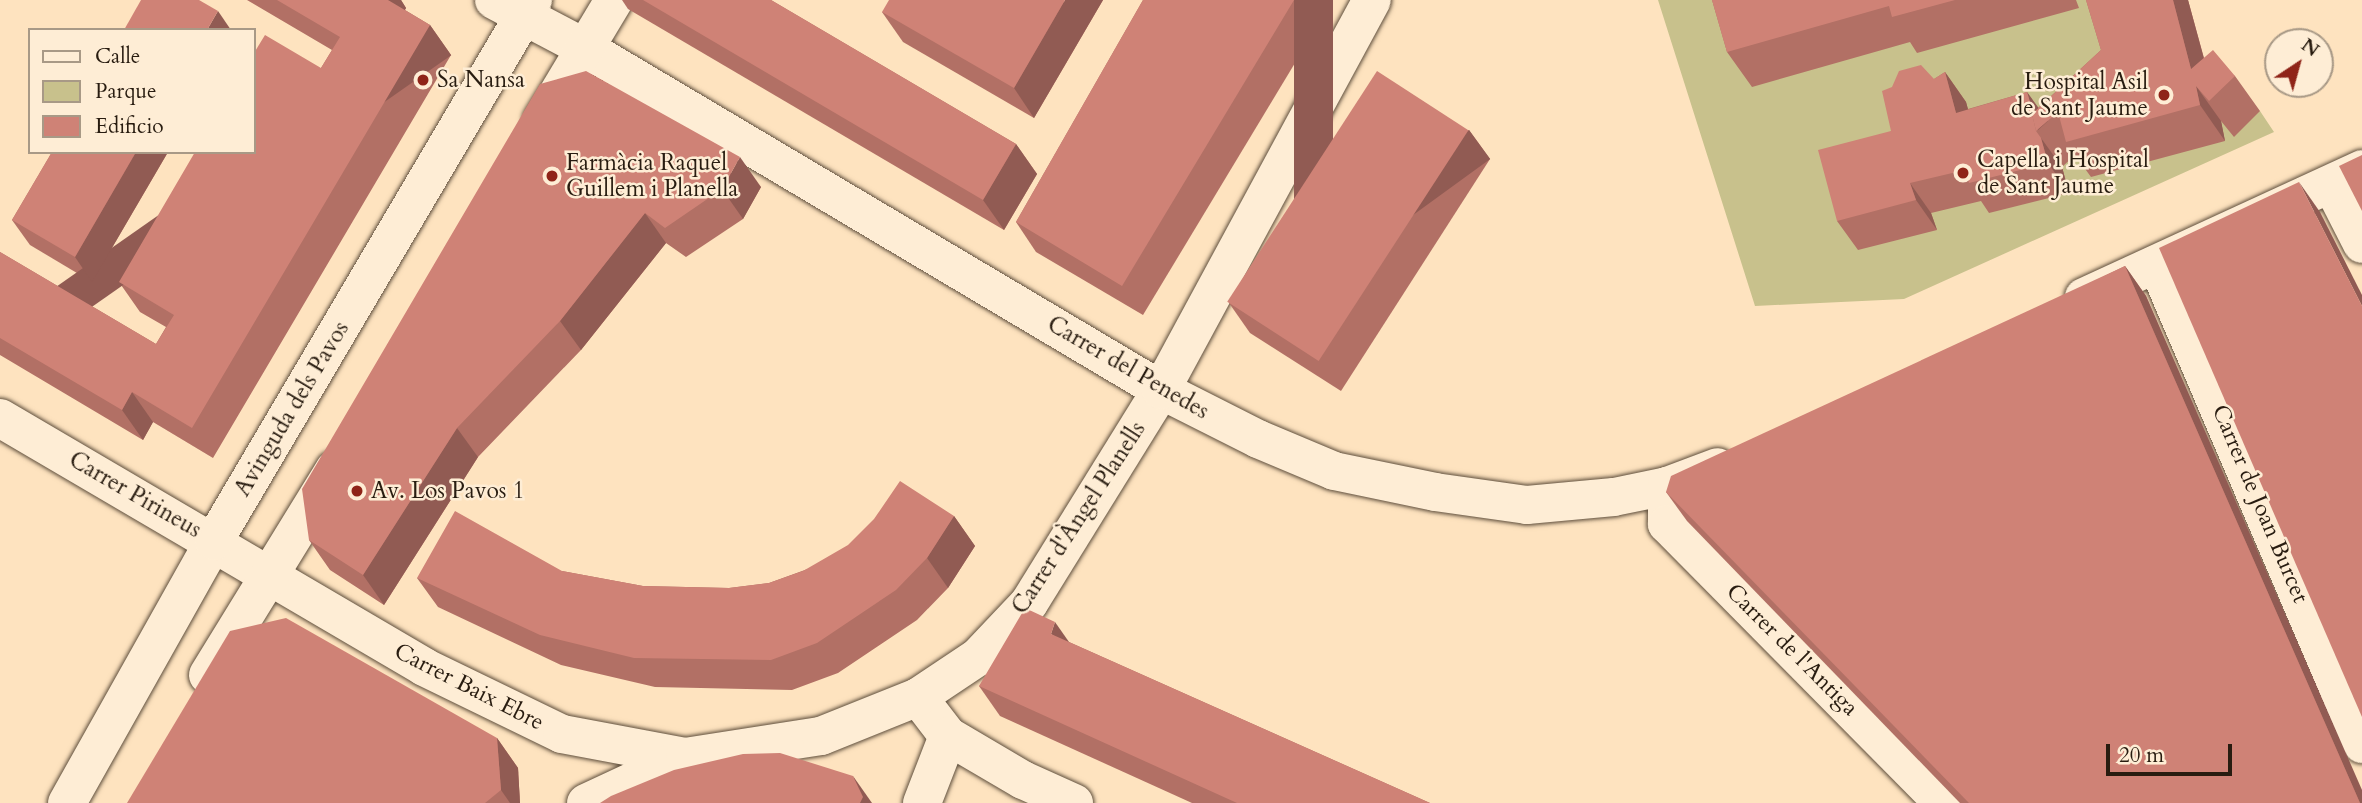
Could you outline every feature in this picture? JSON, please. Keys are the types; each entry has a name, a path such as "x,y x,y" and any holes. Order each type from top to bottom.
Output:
{"street":[{"path":"521,156 614,0"},
{"name":"Carrer d'Àngel Planells","path":"586,803 685,757 821,736 918,697 978,657 1029,603 1161,390 1371,0"},
{"name":"Avinguda dels Pavos","path":"66,803 517,6 585,48"},
{"name":"Carrer del Penedes","path":"585,48 1161,390 1258,439 1334,471 1435,492 1527,505 1614,497 1667,486 1737,458"},
{"path":"2049,313 2347,177 2362,244"},
{"name":"Carrer de Joan Burcet","path":"2157,264 2362,744"},
{"name":"Carrer Pirineus","path":"0,418 214,541 268,576"},
{"path":"189,707 349,444"},
{"name":"Carrer de l'Antiga","path":"1667,486 1667,524 1943,803"},
{"name":"Carrer Baix Ebre","path":"268,576 424,667 562,734 685,757"},
{"path":"918,697 948,736 1023,780 1074,803"},
{"path":"922,803 948,736"}],"green space":[{"path":"1658,0 2187,0 2215,104 2260,111 2274,132 1904,299 1755,306"}],"building":[{"path":"141,0 199,0 218,11 208,28 125,28"},
{"path":"277,0 388,0 430,25 192,428 132,392 122,410 0,338 0,252 156,344 174,315 119,282 194,154 256,154 256,50 265,35 321,68 340,37"},
{"path":"643,0 771,0 1016,144 983,200"},
{"path":"889,0 1065,0 1014,88 882,12"},
{"path":"1143,0 1294,0 1122,286 1016,222"},
{"path":"1712,0 1955,0 1892,17 1889,6 1727,52"},
{"path":"2086,0 2173,0 2191,69 2213,50 2235,76 2209,101 2196,86 2200,105 2066,142 2058,112 2036,131 2032,114 2101,50"},
{"path":"1921,65 1934,79 1945,72 1956,113 2027,92 2036,131 2041,138 2048,163 1969,183 1965,170 1910,183 1916,200 1837,221 1818,150 1891,131 1882,91 1892,87 1899,71"},
{"path":"586,71 740,157 722,189 665,228 645,213 560,321 457,428 363,575 309,540 302,489 540,84"},
{"path":"1377,71 1468,130 1319,361 1227,302"},
{"path":"51,154 135,154 75,257 12,220"},
{"path":"2362,155 2362,211 2339,166"},
{"path":"2299,182 2362,306 2362,717 2159,248"},
{"path":"2125,266 2360,803 1969,803 1666,492 1671,476"},
{"path":"900,481 954,516 927,558 896,590 817,643 771,660 634,658 540,635 417,578 455,511 562,571 643,586 729,588 769,583 803,571 848,545 874,519"},
{"path":"1025,608 1055,622 1051,634 1430,803 1237,803 979,686"},
{"path":"286,618 497,738 501,790 485,803 127,803 230,631"},
{"path":"780,753 853,776 863,797 860,803 600,803 674,770 743,754"}],"place":[{"name":"Sa Nansa","path":"423,80"},
{"name":"Hospital Asil de Sant Jaume","path":"2164,95"},
{"name":"Capella i Hospital de Sant Jaume","path":"1963,173"},
{"name":"Farmàcia Raquel Guillem i Planella","path":"552,176"},
{"name":"Av. Los Pavos 1","path":"357,491"}]}
